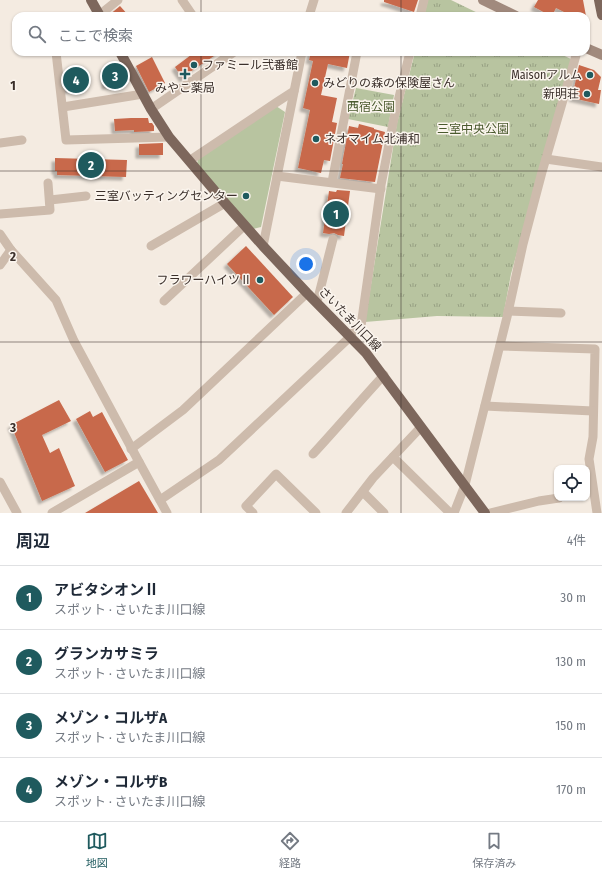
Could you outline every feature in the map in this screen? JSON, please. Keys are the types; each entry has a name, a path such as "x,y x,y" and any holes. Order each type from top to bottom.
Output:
{"main road":[{"path":"91,0 97,12"},
{"path":"599,0 602,16"},
{"name":"さいたま川口線","path":"122,56 151,109 169,137 225,204 263,246 366,353 384,375 485,513"}],"street":[{"path":"104,12 118,0"},
{"path":"310,12 314,0"},
{"path":"421,12 424,0"},
{"path":"483,0 508,12"},
{"path":"185,1 191,12"},
{"path":"590,50 602,55"},
{"path":"56,56 66,140 169,137"},
{"path":"151,109 219,56"},
{"path":"263,246 301,56"},
{"path":"332,182 356,56"},
{"path":"160,500 219,460 361,326 381,189 394,118 409,56"},
{"path":"454,513 465,485 500,346 523,244 546,159 577,56"},
{"path":"189,161 294,92"},
{"path":"62,107 143,94"},
{"path":"0,143 22,140"},
{"path":"546,159 602,167"},
{"path":"277,176 381,189"},
{"path":"0,214 50,210 48,183"},
{"path":"50,200 86,196"},
{"path":"151,246 225,204"},
{"path":"164,301 245,225"},
{"path":"0,234 11,250 56,300 74,341 131,449 167,513"},
{"path":"317,302 333,239"},
{"path":"0,265 11,250"},
{"path":"131,449 183,410 199,396 307,293"},
{"path":"508,311 561,313"},
{"path":"500,346 595,349 593,437 590,459 591,493 597,513"},
{"path":"314,454 384,375"},
{"path":"485,406 593,411"},
{"path":"346,513 373,478 421,427"},
{"path":"393,457 450,513"},
{"path":"52,513 139,462"},
{"path":"253,513 246,506 276,474 316,513"},
{"path":"0,482 17,513"},
{"path":"363,492 384,513"},
{"path":"490,513 554,499"}],"green space":[{"path":"428,0 451,0 476,12 425,12"},
{"name":"三室中央公園","path":"414,56 565,56 571,59 511,274 503,317 437,316 365,322 397,123"},
{"name":"西宿公園","path":"356,88 394,95 388,127 348,119"},
{"name":"三室バッティングセンター","path":"276,106 285,112 261,227 253,229 197,164 198,159"}],"building":[{"path":"384,0 418,0 414,12 384,2"},
{"path":"538,0 583,0 585,12 564,12 556,8 554,12 543,12 534,7"},
{"path":"120,6 125,12 113,12"},
{"path":"190,56 214,56 190,72 191,74 183,79 175,67"},
{"name":"ネオマイム北浦和","path":"310,56 349,56 347,68 328,64 321,95 337,98 332,122 337,123 330,161 324,160 321,173 298,168 310,110 303,108 313,61 309,60"},
{"path":"152,57 165,83 149,92 136,66"},
{"path":"579,65 594,70 601,77 598,90 601,90 599,104 572,98"},
{"path":"120,66 125,74 126,85 105,86 104,67"},
{"path":"85,69 87,88 67,90 65,72"},
{"path":"148,118 149,123 152,123 154,126 154,131 115,131 114,119"},
{"path":"359,124 385,132 375,182 340,178 349,126 358,128"},
{"path":"163,143 163,155 139,155 139,144"},
{"path":"55,158 127,160 126,177 57,175 57,171 55,171"},
{"path":"337,190 350,191 344,236 334,233 323,233 329,191 336,192"},
{"name":"フラワーハイツⅡ","path":"246,246 293,297 274,315 227,264"},
{"path":"59,400 71,421 42,435 50,453 59,448 75,486 42,501 11,425"},
{"path":"90,411 93,417 102,412 128,460 105,472 76,419"},
{"path":"139,481 158,513 85,513"}],"place":[{"name":"ファミール弐番館","path":"194,65"},
{"name":"みやこ薬局","path":"185,74"},
{"name":"Maisonアルム","path":"590,75"},
{"name":"メゾン・コルザA","path":"115,76"},
{"name":"メゾン・コルザB","path":"76,80"},
{"name":"みどりの森の保険屋さん","path":"315,83"},
{"name":"新明荘","path":"587,94"},
{"name":"ネオマイム北浦和","path":"316,139"},
{"name":"グランカサミラ","path":"91,165"},
{"name":"三室バッティングセンター","path":"246,196"},
{"name":"アビタシオンⅡ","path":"336,214"},
{"name":"フラワーハイツⅡ","path":"260,280"}]}
